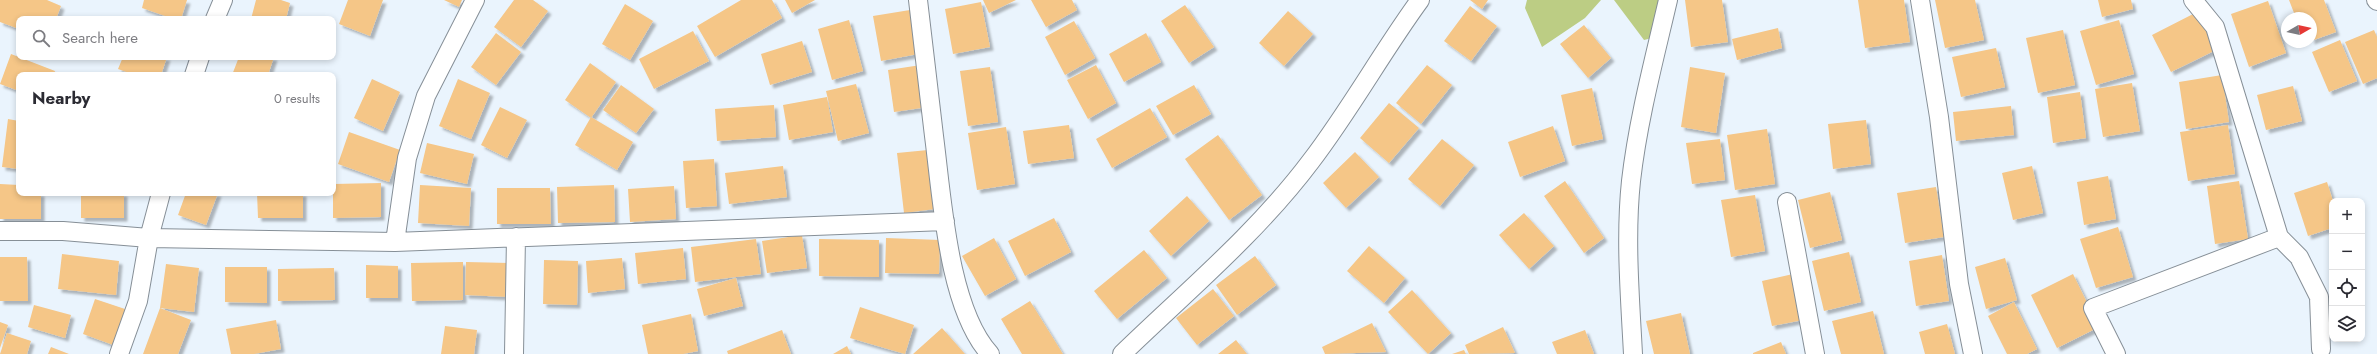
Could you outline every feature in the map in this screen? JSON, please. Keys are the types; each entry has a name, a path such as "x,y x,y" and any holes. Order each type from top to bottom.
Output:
{"street":[{"path":"216,16 223,0"},
{"path":"395,242 407,158 426,96 475,0"},
{"path":"918,0 945,221 962,304 972,327 990,354"},
{"path":"1122,354 1254,227 1311,161 1420,0"},
{"path":"1633,354 1629,265 1631,182 1639,124 1668,0"},
{"path":"1920,0 1939,117 1959,284 1972,354"},
{"path":"2194,0 2215,28 2279,237 2299,257 2319,297 2318,352"},
{"path":"195,72 199,60"},
{"path":"119,354 138,301 149,238 160,196"},
{"path":"1787,202 1815,354"},
{"path":"0,231 64,231 149,238 395,242 945,221"},
{"path":"514,354 516,237"},
{"path":"2116,354 2093,308 2279,237"}],"green space":[{"path":"1527,0 1601,0 1585,18 1542,47 1525,8"},
{"path":"1614,0 1659,0 1656,37 1644,40"}],"building":[{"path":"0,0 47,0 61,6 57,16 16,16 16,28 0,22"},
{"path":"144,0 187,0 182,16 165,16 142,8"},
{"path":"256,0 281,0 290,3 287,16 252,16"},
{"path":"348,0 383,0 370,36 339,24"},
{"path":"444,0 462,0 459,7"},
{"path":"514,0 533,0 548,11 521,47 494,27"},
{"path":"741,0 772,0 782,18 715,57 697,26"},
{"path":"785,0 815,0 792,13"},
{"path":"983,0 1016,0 989,13"},
{"path":"1031,0 1072,0 1077,10 1046,27"},
{"path":"1470,0 1488,0 1482,9"},
{"path":"1685,0 1722,0 1728,42 1691,47"},
{"path":"1858,0 1904,0 1910,42 1865,48"},
{"path":"1935,0 1975,0 1984,40 1945,48"},
{"path":"2098,0 2131,0 2133,9 2102,17"},
{"path":"2289,0 2324,0 2336,32 2317,39 2317,12 2294,12"},
{"path":"2268,1 2281,39 2281,48 2284,48 2286,53 2249,67 2231,14"},
{"path":"981,2 990,47 953,54 945,9"},
{"path":"625,4 653,21 630,60 602,44"},
{"path":"1185,5 1214,47 1189,63 1161,21"},
{"path":"1470,6 1497,26 1471,61 1444,41"},
{"path":"910,10 918,54 881,61 873,16"},
{"path":"1288,11 1313,34 1284,66 1259,43"},
{"path":"2197,12 2216,50 2171,72 2152,35"},
{"path":"849,20 863,71 832,80 818,29"},
{"path":"2119,20 2134,74 2096,85 2080,31"},
{"path":"1074,21 1095,58 1065,75 1045,37"},
{"path":"1584,25 1611,58 1588,78 1560,44"},
{"path":"1778,28 1782,48 1737,60 1732,39"},
{"path":"2063,30 2075,85 2038,93 2026,38"},
{"path":"2374,30 2377,37 2377,78 2363,84 2345,42"},
{"path":"693,31 709,61 654,89 639,59"},
{"path":"496,33 521,52 496,85 471,67"},
{"path":"1146,33 1161,62 1124,82 1109,54"},
{"path":"2340,40 2357,81 2329,92 2312,52"},
{"path":"802,41 812,72 770,85 761,54"},
{"path":"1996,48 2005,87 1961,97 1952,57"},
{"path":"11,54 16,56 16,60 27,60 55,71 16,72 16,90 0,84"},
{"path":"122,60 166,60 162,72 126,72 118,69"},
{"path":"238,60 273,60 269,72 233,72"},
{"path":"590,63 616,82 591,118 565,100"},
{"path":"921,65 928,107 894,112 888,70"},
{"path":"1096,65 1116,103 1088,119 1067,80"},
{"path":"1427,65 1452,85 1421,124 1396,103"},
{"path":"990,67 998,122 968,126 960,71"},
{"path":"1690,67 1725,73 1716,133 1681,127"},
{"path":"2222,75 2229,122 2186,129 2179,82"},
{"path":"372,79 400,92 383,131 354,118"},
{"path":"458,79 490,93 471,139 439,126"},
{"path":"2132,83 2140,131 2103,137 2095,89"},
{"path":"856,84 869,133 838,141 826,91"},
{"path":"621,85 654,109 636,133 603,110"},
{"path":"1194,85 1211,114 1173,135 1156,106"},
{"path":"2293,86 2302,121 2266,130 2257,95"},
{"path":"1592,88 1603,139 1572,146 1561,95"},
{"path":"2080,92 2086,138 2053,143 2047,97"},
{"path":"827,97 833,132 789,140 783,105"},
{"path":"1389,103 1419,128 1389,163 1360,138"},
{"path":"774,105 776,137 717,141 715,109"},
{"path":"2011,106 2014,135 1956,141 1953,112"},
{"path":"500,107 527,120 507,158 481,145"},
{"path":"1150,108 1167,137 1112,168 1096,139"},
{"path":"591,117 633,142 617,170 575,145"},
{"path":"8,119 16,120 16,169 2,167"},
{"path":"1866,120 1871,164 1833,169 1828,124"},
{"path":"1069,125 1074,158 1028,164 1023,131"},
{"path":"2228,125 2235,174 2188,181 2180,132"},
{"path":"1553,126 1565,161 1520,177 1508,142"},
{"path":"1006,127 1015,184 977,190 968,133"},
{"path":"1767,129 1775,184 1735,190 1727,135"},
{"path":"349,132 400,150 389,182 338,164"},
{"path":"1218,135 1262,195 1229,220 1185,159"},
{"path":"1442,139 1474,165 1440,206 1408,179"},
{"path":"1720,139 1725,180 1692,184 1686,143"},
{"path":"427,143 474,154 467,184 420,173"},
{"path":"928,150 935,209 904,213 897,153"},
{"path":"1355,152 1379,177 1346,208 1323,183"},
{"path":"714,159 717,206 686,208 683,161"},
{"path":"783,166 787,197 729,204 725,173"},
{"path":"2032,166 2043,213 2013,220 2002,173"},
{"path":"2108,176 2116,219 2084,225 2077,182"},
{"path":"1565,181 1604,238 1584,253 1544,196"},
{"path":"2239,181 2248,239 2215,244 2207,186"},
{"path":"2327,182 2332,198 2329,198 2329,229 2308,236 2294,193"},
{"path":"381,183 381,217 333,218 333,196 336,196 336,184"},
{"path":"0,184 16,185 16,196 41,196 41,219 0,219"},
{"path":"420,185 471,188 469,226 418,223"},
{"path":"614,185 615,222 558,223 557,187"},
{"path":"674,186 676,219 630,222 628,189"},
{"path":"1936,187 1944,237 1905,243 1897,193"},
{"path":"497,188 550,188 551,224 497,224"},
{"path":"1830,192 1842,240 1810,248 1798,200"},
{"path":"1755,195 1765,251 1731,257 1721,200"},
{"path":"81,196 124,196 124,218 81,218"},
{"path":"185,196 217,196 206,225 178,215"},
{"path":"257,196 303,196 303,218 258,218"},
{"path":"1187,196 1209,221 1171,256 1149,231"},
{"path":"1524,213 1554,246 1529,269 1499,235"},
{"path":"1054,218 1071,252 1025,276 1008,241"},
{"path":"2118,227 2133,277 2096,288 2080,239"},
{"path":"802,235 807,268 767,273 762,241"},
{"path":"886,238 940,240 939,274 885,273"},
{"path":"994,238 1016,279 985,296 962,256"},
{"path":"756,239 761,274 695,282 691,247"},
{"path":"819,239 879,240 879,277 819,276"},
{"path":"1369,246 1405,278 1384,303 1347,271"},
{"path":"683,248 686,279 638,284 635,253"},
{"path":"1144,250 1167,278 1117,319 1094,291"},
{"path":"1849,252 1861,302 1824,311 1812,261"},
{"path":"62,254 119,261 116,295 58,289"},
{"path":"1942,255 1949,301 1916,306 1909,261"},
{"path":"1255,256 1276,285 1237,315 1216,285"},
{"path":"0,257 27,257 28,301 0,301"},
{"path":"622,258 625,289 588,293 586,261"},
{"path":"2005,258 2017,300 1986,309 1975,267"},
{"path":"544,260 578,261 577,305 543,304"},
{"path":"463,262 463,300 412,301 411,263"},
{"path":"466,262 510,263 509,297 465,295"},
{"path":"166,264 199,268 194,312 160,308"},
{"path":"366,265 398,266 398,298 366,298"},
{"path":"225,267 267,267 267,303 225,302"},
{"path":"334,268 335,300 278,301 278,269"},
{"path":"1793,274 1803,320 1772,326 1762,281"},
{"path":"2073,274 2099,327 2057,348 2031,295"},
{"path":"736,278 743,306 704,316 697,289"},
{"path":"1213,289 1234,316 1197,345 1176,318"},
{"path":"1412,290 1451,333 1428,354 1388,312"},
{"path":"95,299 128,310 116,346 83,334"},
{"path":"1030,301 1063,354 1022,354 1001,319"},
{"path":"2014,302 2037,349 2027,354 2007,354 1988,316"},
{"path":"34,305 71,315 65,338 28,327"},
{"path":"860,307 914,325 905,354 850,338"},
{"path":"160,308 191,320 178,354 143,354"},
{"path":"1873,311 1884,354 1841,354 1832,321"},
{"path":"1681,313 1690,354 1654,354 1646,321"},
{"path":"691,314 698,351 683,354 648,354 642,325"},
{"path":"276,320 281,349 254,354 231,354 226,329"},
{"path":"0,322 8,325 0,348"},
{"path":"1372,323 1386,352 1325,354 1322,347"},
{"path":"1947,324 1955,354 1925,354 1919,332"},
{"path":"445,326 477,330 474,354 441,354"},
{"path":"1503,327 1515,353 1469,354 1465,345"},
{"path":"942,328 965,354 913,354"},
{"path":"782,330 791,354 728,354 727,351"},
{"path":"1585,330 1594,354 1557,354 1552,342"},
{"path":"7,333 31,341 27,354 0,354"},
{"path":"1236,340 1247,354 1218,354"},
{"path":"1781,342 1786,354 1753,354 1753,353"},
{"path":"847,346 851,354 833,354"},
{"path":"51,347 69,354 48,354"},
{"path":"1464,350 1466,354 1452,354"}]}
